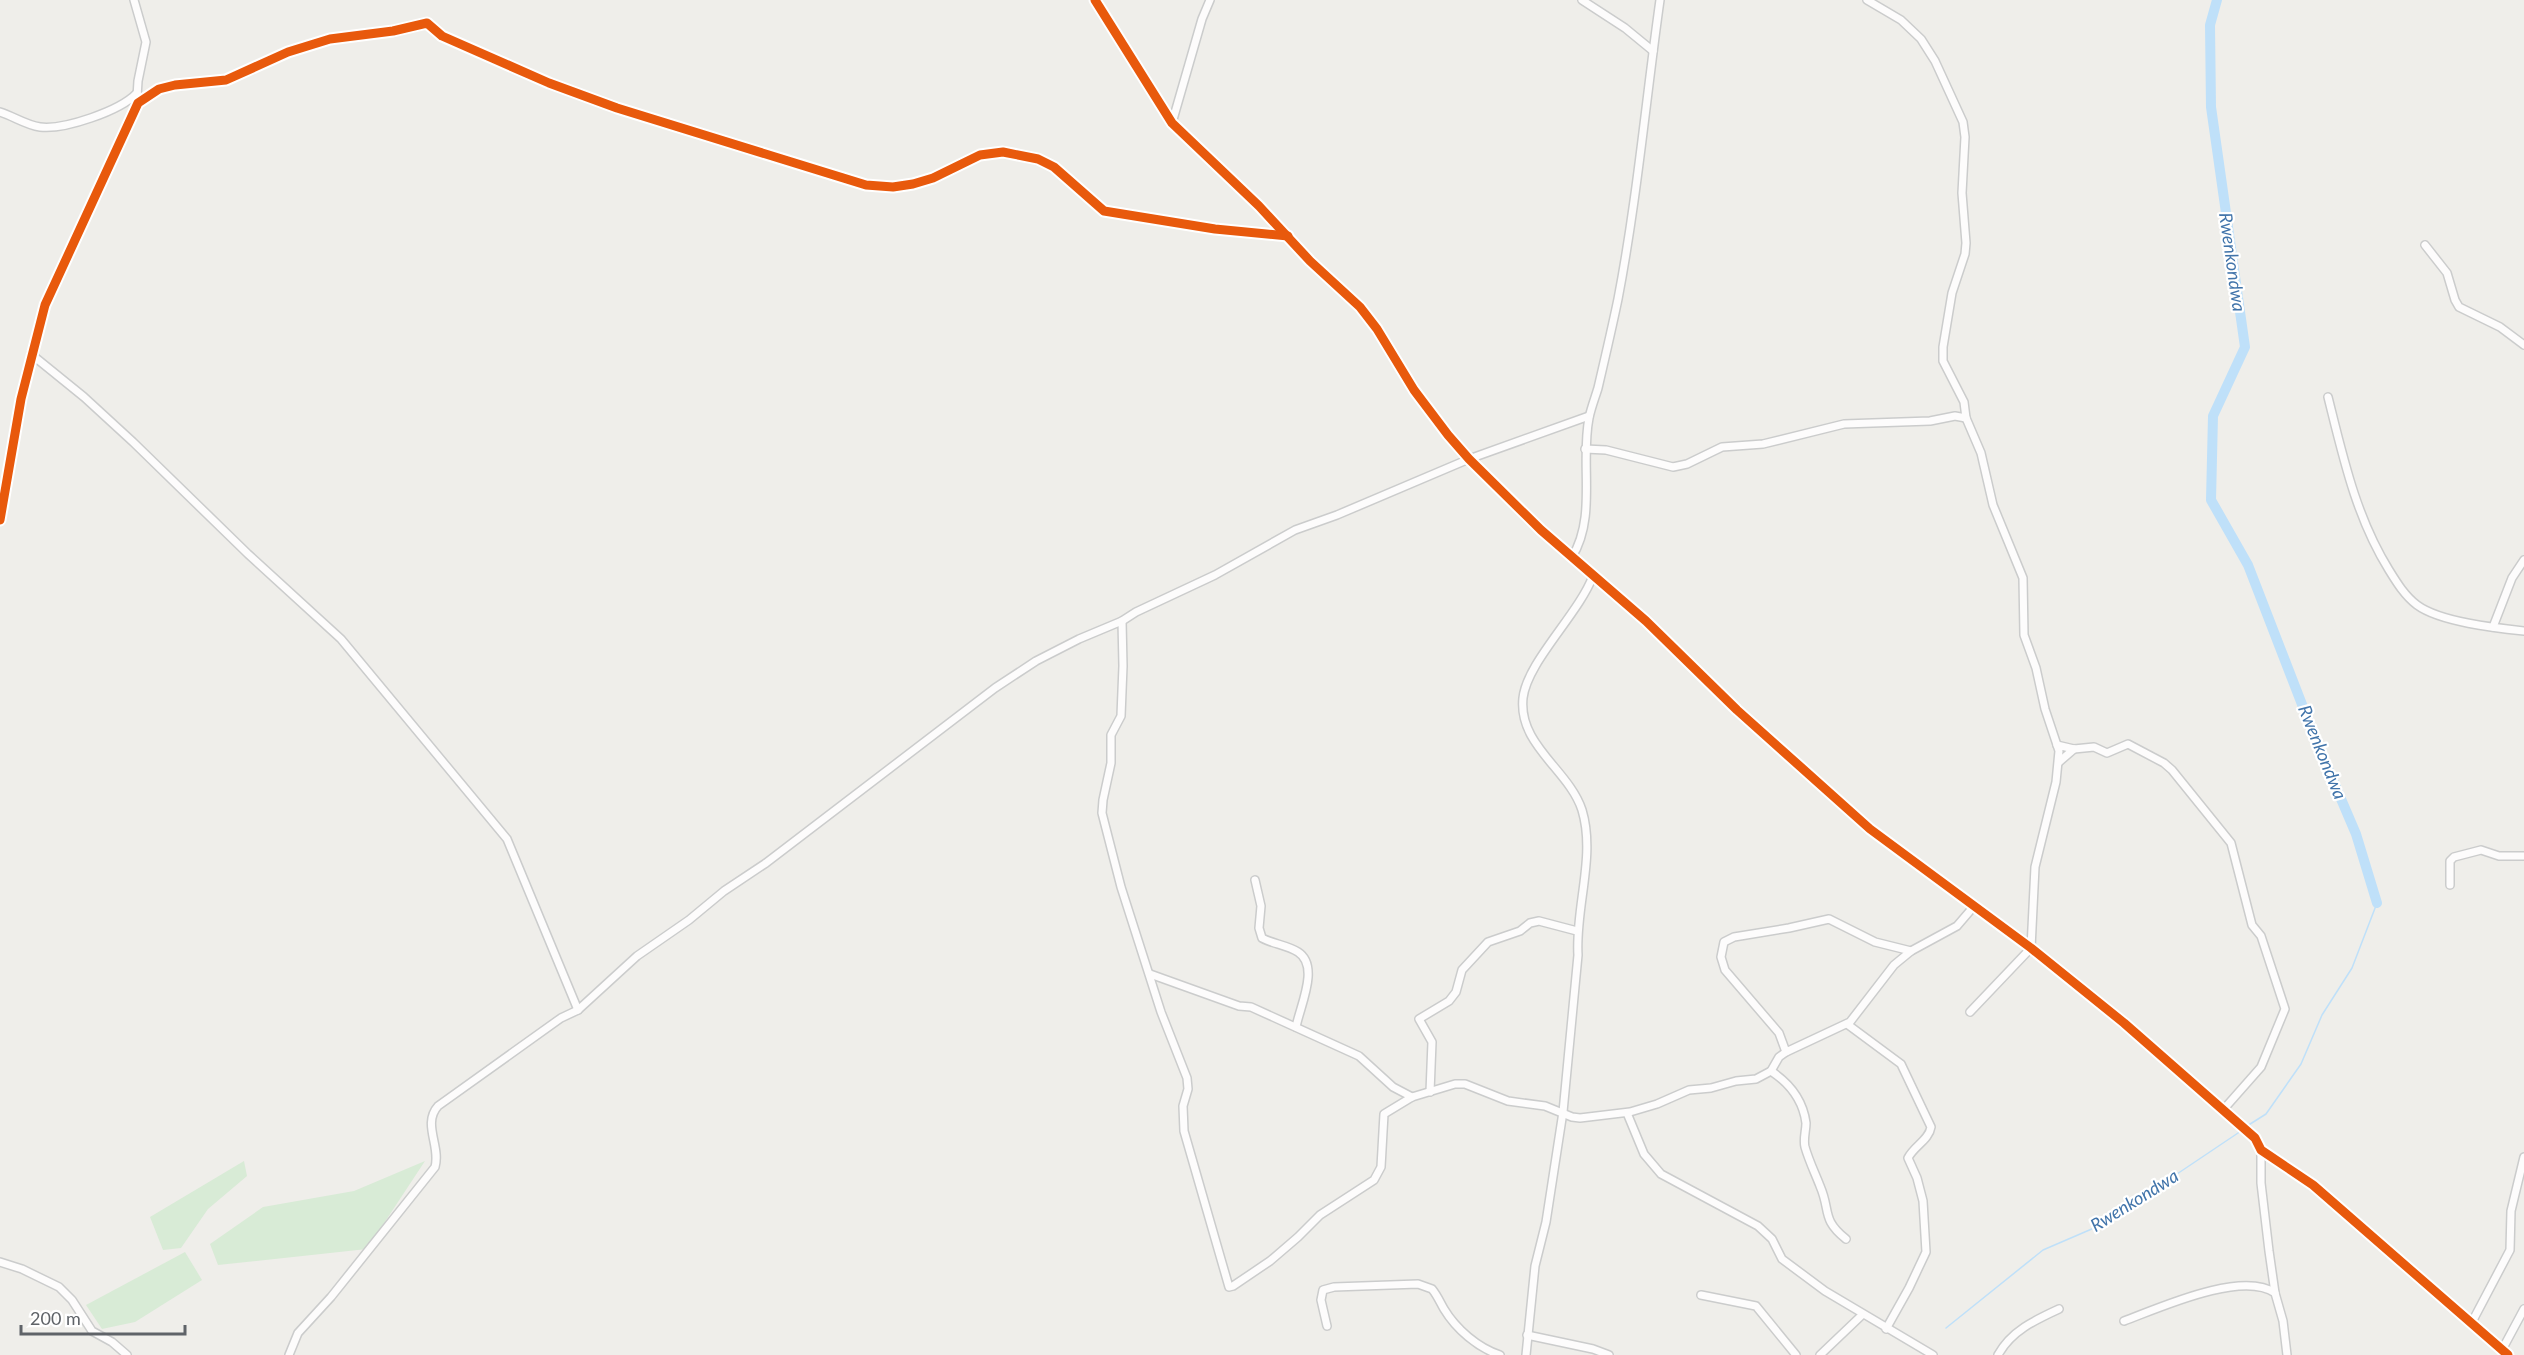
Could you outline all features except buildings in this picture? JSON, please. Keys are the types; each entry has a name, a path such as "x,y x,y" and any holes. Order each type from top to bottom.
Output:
{"street":[{"path":"0,520 31,354 50,293 138,103 137,93 147,42 134,0"},
{"path":"1095,0 1172,123 1259,206 1310,261 1360,307 1377,329 1414,390 1469,459 1593,576 1646,621 1737,710 1870,829 2031,948 2124,1023 2255,1138 2261,1150 2261,1183 2275,1293 2283,1321 2287,1355"},
{"path":"1172,123 1202,19 1210,0"},
{"path":"1582,0 1625,28 1653,51"},
{"path":"1572,556 1580,544 1584,524 1585,449 1589,416 1618,298 1645,128 1660,0"},
{"path":"1867,0 1901,20 1921,39 1935,61 1965,130 1962,185 1965,254 1952,293 1942,353 1946,369 1964,402 1966,418 1981,453 1996,514 2023,578 2024,635 2033,658 2060,762 2036,867 2031,948 1970,1012"},
{"path":"138,103 159,89 175,85 226,80 288,52 330,39 393,31 427,23 446,39 549,83 617,108 866,185 893,187 913,184 933,178 980,155 1003,152 1038,159 1054,167 1104,211 1215,229 1288,236"},
{"path":"0,112 36,126 56,127 106,111 126,102 137,93"},
{"path":"2425,245 2447,273 2459,307 2500,327 2524,345"},
{"path":"31,354 84,397 133,442 248,554 341,639 507,839 564,971 578,1010"},
{"path":"2328,397 2347,473 2359,509 2376,549 2406,596 2426,610 2493,627 2524,631"},
{"path":"289,1355 298,1332 331,1297 435,1167 438,1158 430,1121 432,1113 438,1106 561,1018 578,1010 637,956 689,920 724,891 766,863 995,688 1036,661 1244,561 1281,537 1469,459 1589,416"},
{"path":"1585,449 1606,450 1673,467 1687,464 1722,447 1763,444 1844,424 1930,421 1955,416 1966,418"},
{"path":"2493,627 2512,578 2524,560"},
{"path":"1526,1355 1537,1257 1546,1222 1563,1112 1586,846 1585,823 1579,802 1531,733 1525,715 1524,697 1533,672 1578,608 1593,576"},
{"path":"1122,621 1123,666 1120,716 1111,735 1111,763 1102,813 1121,887 1164,1020 1188,1078 1183,1106 1184,1131 1230,1287 1270,1261 1320,1215 1374,1180 1381,1167 1384,1114 1412,1096 1455,1084 1465,1084 1508,1101 1545,1106 1576,1118 1627,1113 1650,1107 1689,1090 1751,1080 1770,1071 1779,1057 1786,1052 1847,1024 1870,998 1888,971 1911,951 1957,926 1975,905"},
{"path":"2057,745 2074,749 2094,747 2106,753 2128,744 2164,763 2176,774 2231,843 2252,925 2261,936 2285,1009 2258,1071 2223,1110"},
{"path":"2060,762 2074,749"},
{"path":"2451,885 2450,861 2454,857 2481,850 2499,856 2524,856"},
{"path":"1255,880 1261,906 1259,928 1262,938 1299,952 1308,963 1309,978 1296,1027"},
{"path":"1786,1052 1779,1033 1725,970 1720,957 1724,942 1734,937 1829,919 1875,942 1911,951"},
{"path":"1430,1092 1432,1042 1419,1019 1449,1001 1456,992 1462,970 1481,947 1539,921 1577,931"},
{"path":"1150,974 1239,1006 1251,1007 1359,1056 1388,1083 1412,1096"},
{"path":"1847,1024 1901,1064 1930,1126 1929,1135 1908,1158 1917,1178 1923,1201 1926,1252 1886,1329"},
{"path":"1770,1071 1788,1083 1798,1101 1806,1122 1805,1146 1821,1189 1828,1220 1834,1229 1846,1239"},
{"path":"1627,1113 1644,1154 1653,1168 1758,1226 1772,1239 1782,1259 1825,1291 1933,1355"},
{"path":"2261,1150 2313,1185 2505,1352 2524,1310"},
{"path":"2471,1324 2510,1250 2511,1211 2524,1157"},
{"path":"0,1262 22,1269 59,1287 72,1300 92,1331 127,1355"},
{"path":"1327,1326 1321,1300 1323,1290 1334,1287 1418,1284 1432,1289 1454,1323 1469,1337 1491,1352 1500,1355"},
{"path":"2124,1321 2205,1291 2266,1286 2275,1293"},
{"path":"1701,1295 1756,1306 1796,1355"},
{"path":"1998,1355 2015,1334 2032,1322 2059,1309"},
{"path":"1820,1355 1862,1315"},
{"path":"1527,1335 1593,1349 1609,1355"}],"green space":[{"path":"244,1161 247,1176 208,1209 181,1248 163,1250 150,1217"},
{"path":"425,1161 367,1249 218,1265 210,1244 263,1207 354,1191"},
{"path":"185,1252 202,1280 135,1322 102,1329 86,1305"}],"waterway":[{"name":"Rwenkondwa","path":"2217,0 2210,25 2211,107 2245,347 2213,416 2211,500 2248,565 2315,738 2356,834 2377,903"},
{"name":"Rwenkondwa","path":"2247,1126 2266,1114 2301,1064 2322,1015 2352,968 2377,903"},
{"name":"Rwenkondwa","path":"1946,1328 2043,1250 2101,1225 2241,1131"}],"cycle path":[{"path":"1095,0 1172,123 1259,206 1310,261 1360,307 1377,329 1414,390 1448,435 1541,530 1646,621 1737,710 1870,829 2031,948 2124,1023 2255,1138 2261,1150 2313,1185 2508,1355"},
{"path":"0,520 21,399 45,305 138,103 159,89 175,85 226,80 288,52 330,39 393,31 427,23 442,36 549,83 617,108 866,185 893,187 913,184 933,178 980,155 1003,152 1038,159 1054,167 1104,211 1215,229 1288,236"}]}
